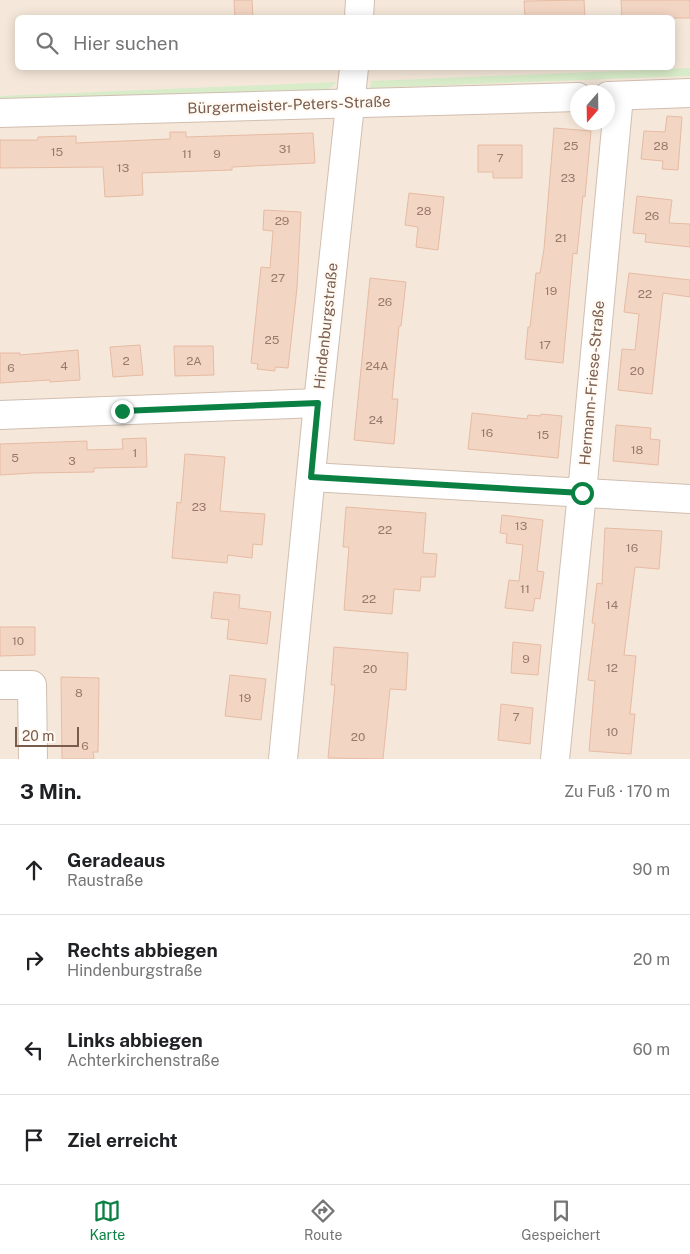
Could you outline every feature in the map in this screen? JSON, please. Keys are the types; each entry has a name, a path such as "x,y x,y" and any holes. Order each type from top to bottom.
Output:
{"street":[{"path":"359,15 360,0"},
{"name":"Hindenburgstraße","path":"283,759 318,403 354,70"},
{"path":"615,96 690,93"},
{"name":"Bürgermeister-Peters-Straße","path":"0,113 570,97"},
{"name":"Hermann-Friese-Straße","path":"555,759 582,493 610,130"},
{"path":"0,415 318,403"},
{"path":"311,477 690,499"},
{"path":"0,685 32,685 33,759"}],"shaded area":[{"path":"0,0 690,0 690,759 0,759"}],"green space":[{"path":"690,68 690,76 370,88 371,81"},
{"path":"337,82 328,90 0,102 0,96"}],"building":[{"path":"234,0 252,0 253,15 235,15"},
{"path":"584,0 585,15 525,15 524,1"},
{"path":"621,0 690,0 690,18 675,18 675,15 622,15"},
{"path":"667,116 682,117 678,170 662,169 663,161 641,159 644,131 665,132"},
{"path":"554,128 591,131 585,197 583,196 577,254 573,253 563,363 525,359 536,273 540,273 544,249"},
{"path":"170,132 186,132 186,137 313,133 315,163 232,167 232,170 142,173 143,195 105,197 103,167 0,168 0,140 38,140 38,137 76,136 76,143 170,139"},
{"path":"478,145 522,145 522,178 493,178 493,172 478,172"},
{"path":"409,193 444,197 438,250 416,247 418,227 405,225"},
{"path":"637,196 672,200 669,223 690,224 690,247 645,242 646,234 633,233"},
{"path":"264,210 301,212 297,288 288,368 275,367 275,371 257,369 258,364 251,363 261,267 270,268 273,231 263,230"},
{"path":"629,273 690,280 690,297 663,293 652,394 618,390 622,349 635,350 639,314 624,312"},
{"path":"370,278 406,282 401,326 399,326 392,399 398,399 394,444 354,440"},
{"path":"140,345 143,375 113,377 110,347"},
{"path":"174,346 213,346 214,375 175,376"},
{"path":"78,350 80,380 0,383 0,353 20,353 20,355"},
{"path":"472,413 527,419 528,415 562,416 558,458 468,449"},
{"path":"616,425 651,428 650,439 660,440 658,465 613,461"},
{"path":"146,438 147,467 94,468 94,472 0,475 0,444 87,441 87,450 123,449 122,439"},
{"path":"185,454 225,457 220,511 265,514 262,545 253,544 252,558 228,555 227,563 172,558 177,502 181,503"},
{"path":"346,507 426,513 423,553 437,554 435,577 421,577 420,591 394,589 392,614 344,610 349,547 343,547"},
{"path":"502,515 543,520 537,571 544,572 540,599 535,598 533,611 505,608 509,580 519,581 523,545 506,543 507,534 500,533"},
{"path":"605,528 662,531 659,569 635,567 624,655 636,656 630,714 635,714 631,754 589,751 595,681 588,680 595,623 592,623 597,583 602,584"},
{"path":"214,592 240,595 239,608 271,612 267,644 227,639 229,620 211,618"},
{"path":"0,627 35,627 35,655 0,656"},
{"path":"513,642 541,645 538,675 511,673"},
{"path":"334,647 408,653 406,690 390,689 383,759 328,758 335,685 331,685"},
{"path":"230,675 266,679 261,720 225,716"},
{"path":"61,677 99,678 98,752 93,752 94,759 62,759"},
{"path":"501,704 533,708 530,744 498,740"}],"route":[{"path":"122,411 318,403 311,477 582,493"}]}
